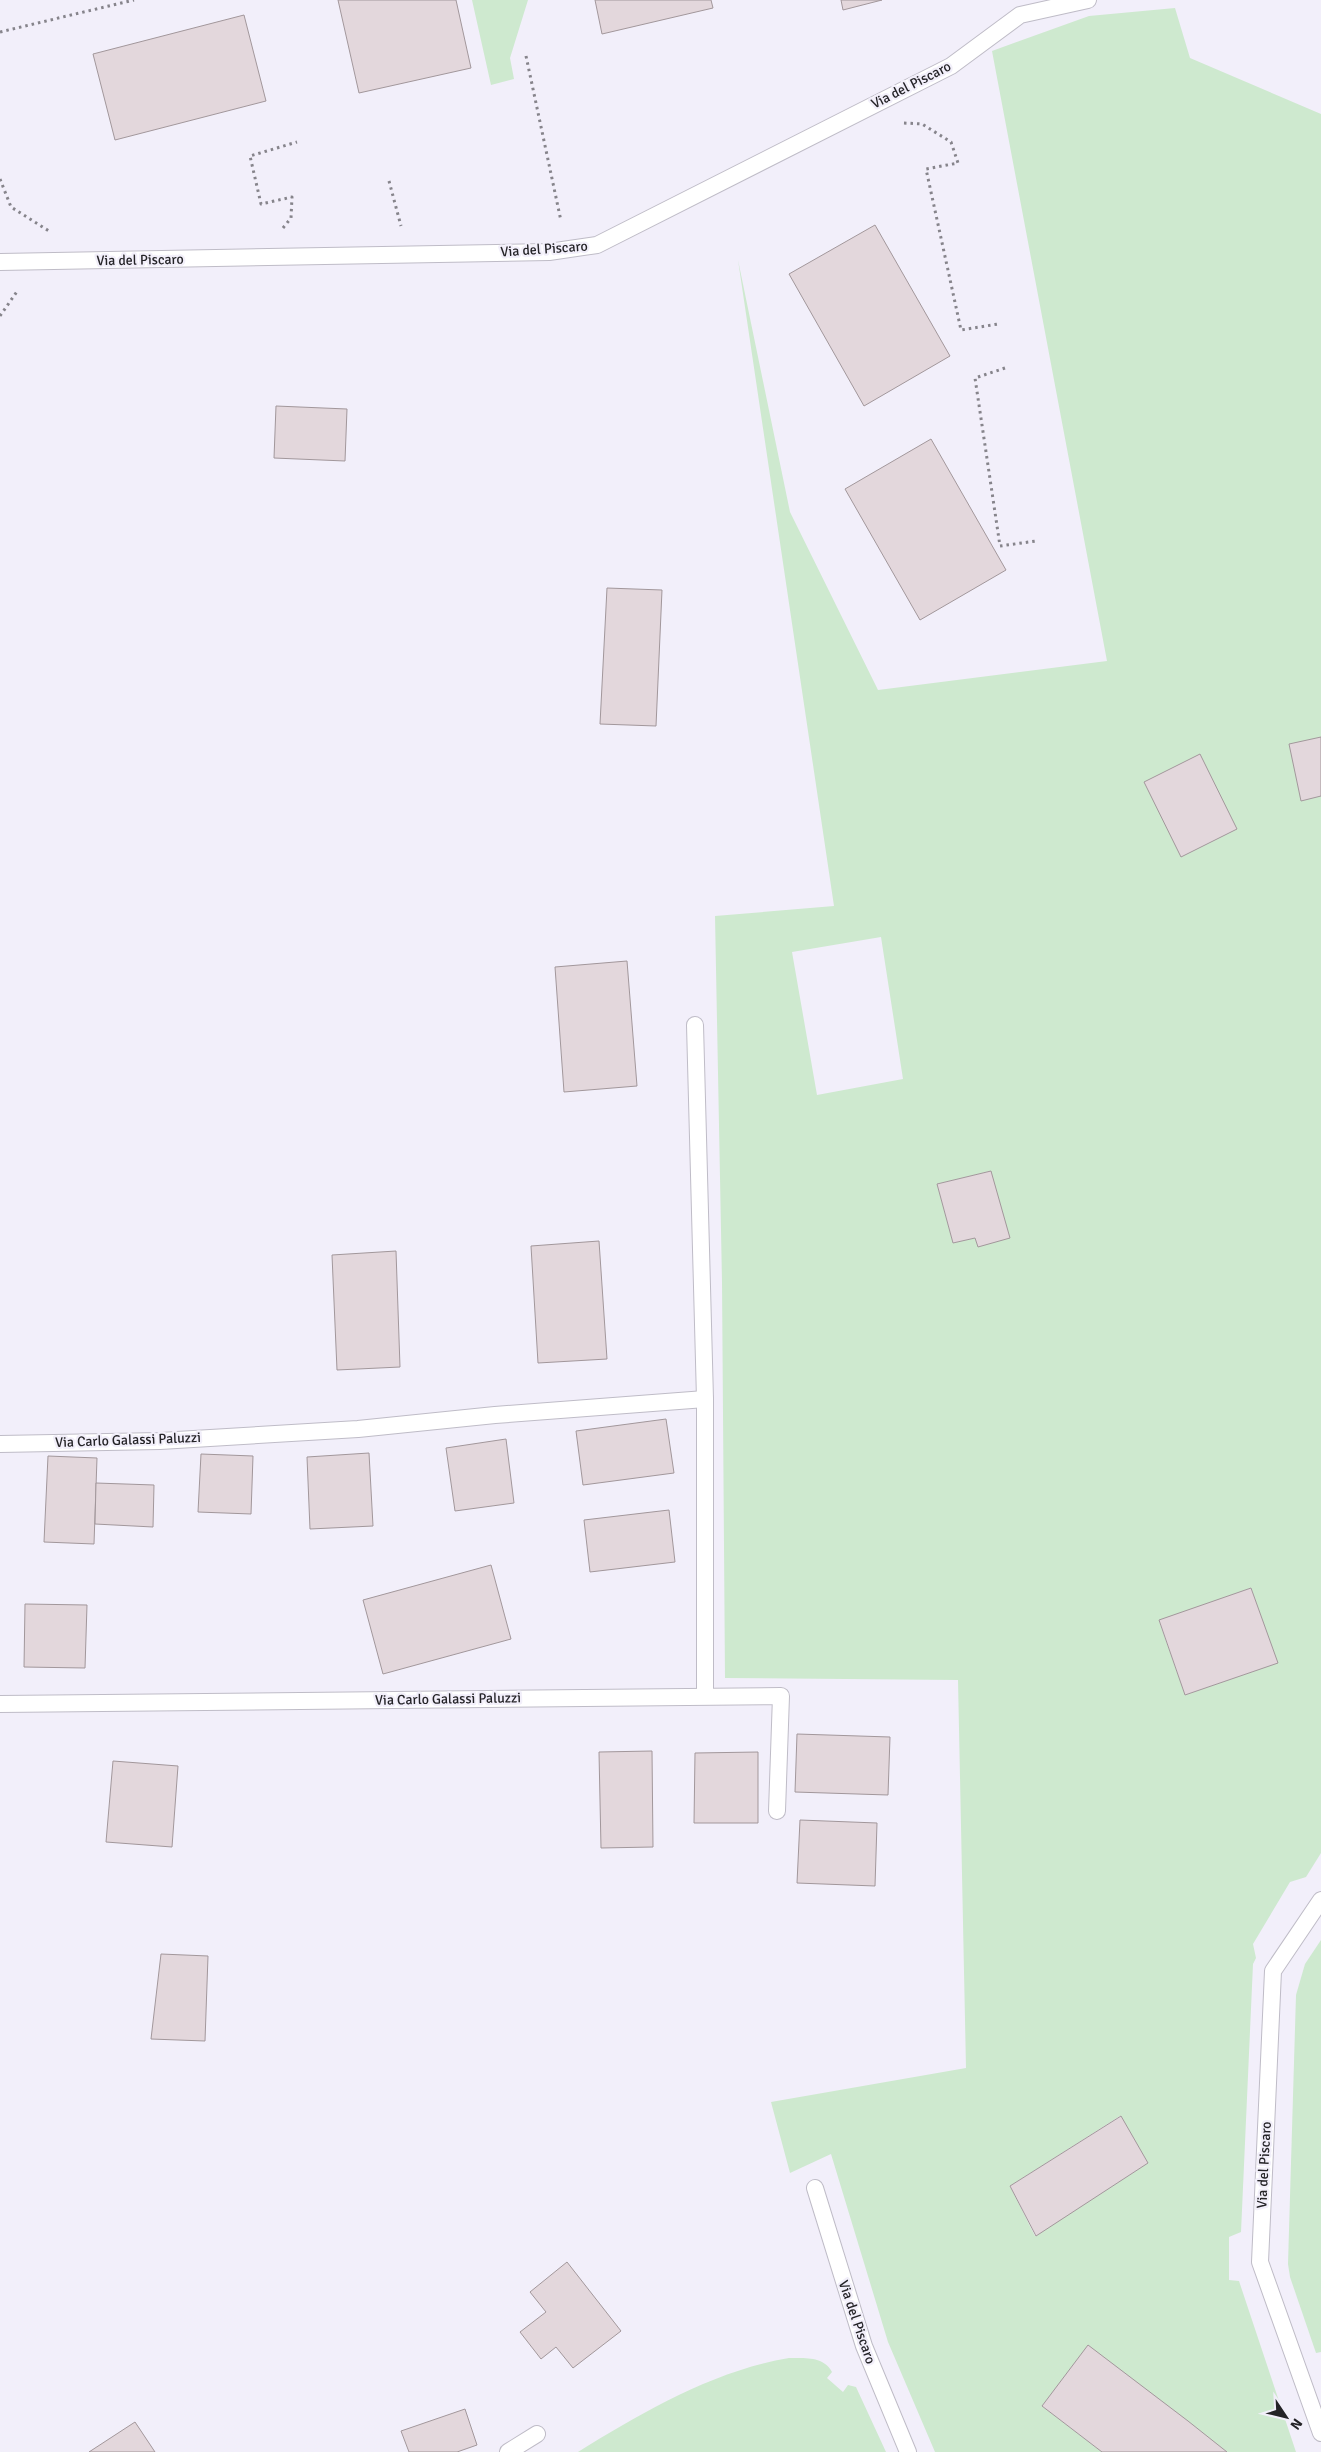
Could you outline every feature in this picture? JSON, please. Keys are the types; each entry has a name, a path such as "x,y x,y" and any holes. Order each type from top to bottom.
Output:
{"lane":[{"name":"Via del Piscaro","path":"0,262 549,252 597,245 951,66 1020,15 1088,0"},
{"path":"695,1025 705,1399 704,1696"},
{"name":"Via Carlo Galassi Paluzzi","path":"0,1444 160,1441 358,1429 495,1415 705,1399"},
{"name":"Via Carlo Galassi Paluzzi","path":"0,1704 781,1696 777,1811"},
{"name":"Via del Piscaro","path":"1321,1900 1274,1971 1260,2262 1321,2433"},
{"name":"Via del Piscaro","path":"815,2188 864,2346 908,2452"},
{"path":"508,2452 537,2434"}],"path":[{"path":"0,32 134,0"},
{"path":"526,56 562,227"},
{"path":"902,122 922,124 951,142 958,163 926,169 961,330 998,324"},
{"path":"279,233 291,218 292,197 261,204 250,156 297,142"},
{"path":"0,179 11,207 47,231 57,231"},
{"path":"389,181 403,232"},
{"path":"1006,368 975,378 1000,546 1036,541"}],"green space":[{"path":"472,0 528,0 510,58 514,79 491,85"},
{"path":"1175,8 1190,58 1321,114 1321,1853 1306,1877 1290,1882 1253,1944 1256,1958 1253,1964 1241,2232 1229,2237 1229,2280 1239,2281 1296,2452 1227,2452 1088,2346 1042,2406 1102,2452 935,2452 888,2342 831,2154 790,2173 771,2102 966,2068 958,1680 725,1678 722,1282 715,916 834,906 738,260 790,512 878,690 1107,661 992,51 1089,16","holes":["881,937 903,1079 817,1095 792,952","991,1171 975,1238 953,1243 937,1184","1251,1588 1277,1663 1185,1695 1159,1621","1120,2116 1148,2163 1035,2236 1010,2186"]},
{"path":"1321,1940 1321,2352 1316,2353 1290,2277 1288,2264 1296,1995 1305,1964"},
{"path":"789,2358 813,2359 824,2363 832,2372 827,2378 843,2392 848,2385 856,2387 886,2452 578,2452 628,2422 679,2395 733,2373"}],"building":[{"path":"338,0 456,0 471,68 359,93"},
{"path":"595,0 711,0 713,8 602,34"},
{"path":"841,0 882,0 843,10"},
{"path":"244,15 266,101 115,140 93,54"},
{"path":"875,225 950,356 864,406 789,274"},
{"path":"276,406 347,409 345,461 274,458"},
{"path":"931,439 1006,570 920,620 845,489"},
{"path":"607,588 662,590 656,726 600,724"},
{"path":"1321,737 1321,796 1301,801 1289,744"},
{"path":"1200,754 1237,829 1181,857 1144,782"},
{"path":"627,961 637,1086 564,1092 555,967"},
{"path":"991,1171 1010,1238 978,1247 975,1238 953,1243 937,1184"},
{"path":"599,1241 607,1359 538,1363 531,1246"},
{"path":"396,1251 400,1367 337,1370 332,1255"},
{"path":"666,1419 674,1473 583,1485 576,1431"},
{"path":"506,1439 514,1503 455,1511 446,1448"},
{"path":"369,1453 373,1526 310,1529 307,1457"},
{"path":"201,1454 253,1456 251,1514 198,1512"},
{"path":"48,1456 97,1458 94,1544 44,1542"},
{"path":"96,1483 154,1485 153,1527 95,1524"},
{"path":"669,1510 675,1562 590,1572 584,1520"},
{"path":"491,1565 511,1639 383,1674 363,1600"},
{"path":"1251,1588 1278,1663 1185,1695 1159,1620"},
{"path":"25,1604 87,1605 85,1668 24,1667"},
{"path":"797,1734 890,1737 888,1795 795,1792"},
{"path":"652,1751 653,1847 601,1848 599,1752"},
{"path":"758,1752 758,1823 694,1823 695,1753"},
{"path":"113,1761 178,1766 172,1847 106,1842"},
{"path":"800,1820 877,1823 875,1886 797,1883"},
{"path":"161,1954 208,1956 205,2041 151,2039"},
{"path":"1121,2116 1148,2163 1036,2236 1010,2186"},
{"path":"567,2262 621,2331 573,2368 556,2347 541,2359 520,2332 546,2312 530,2292"},
{"path":"1088,2345 1227,2452 1102,2452 1042,2406"},
{"path":"465,2409 477,2445 457,2452 409,2452 401,2431"},
{"path":"135,2422 155,2452 89,2452"}]}
